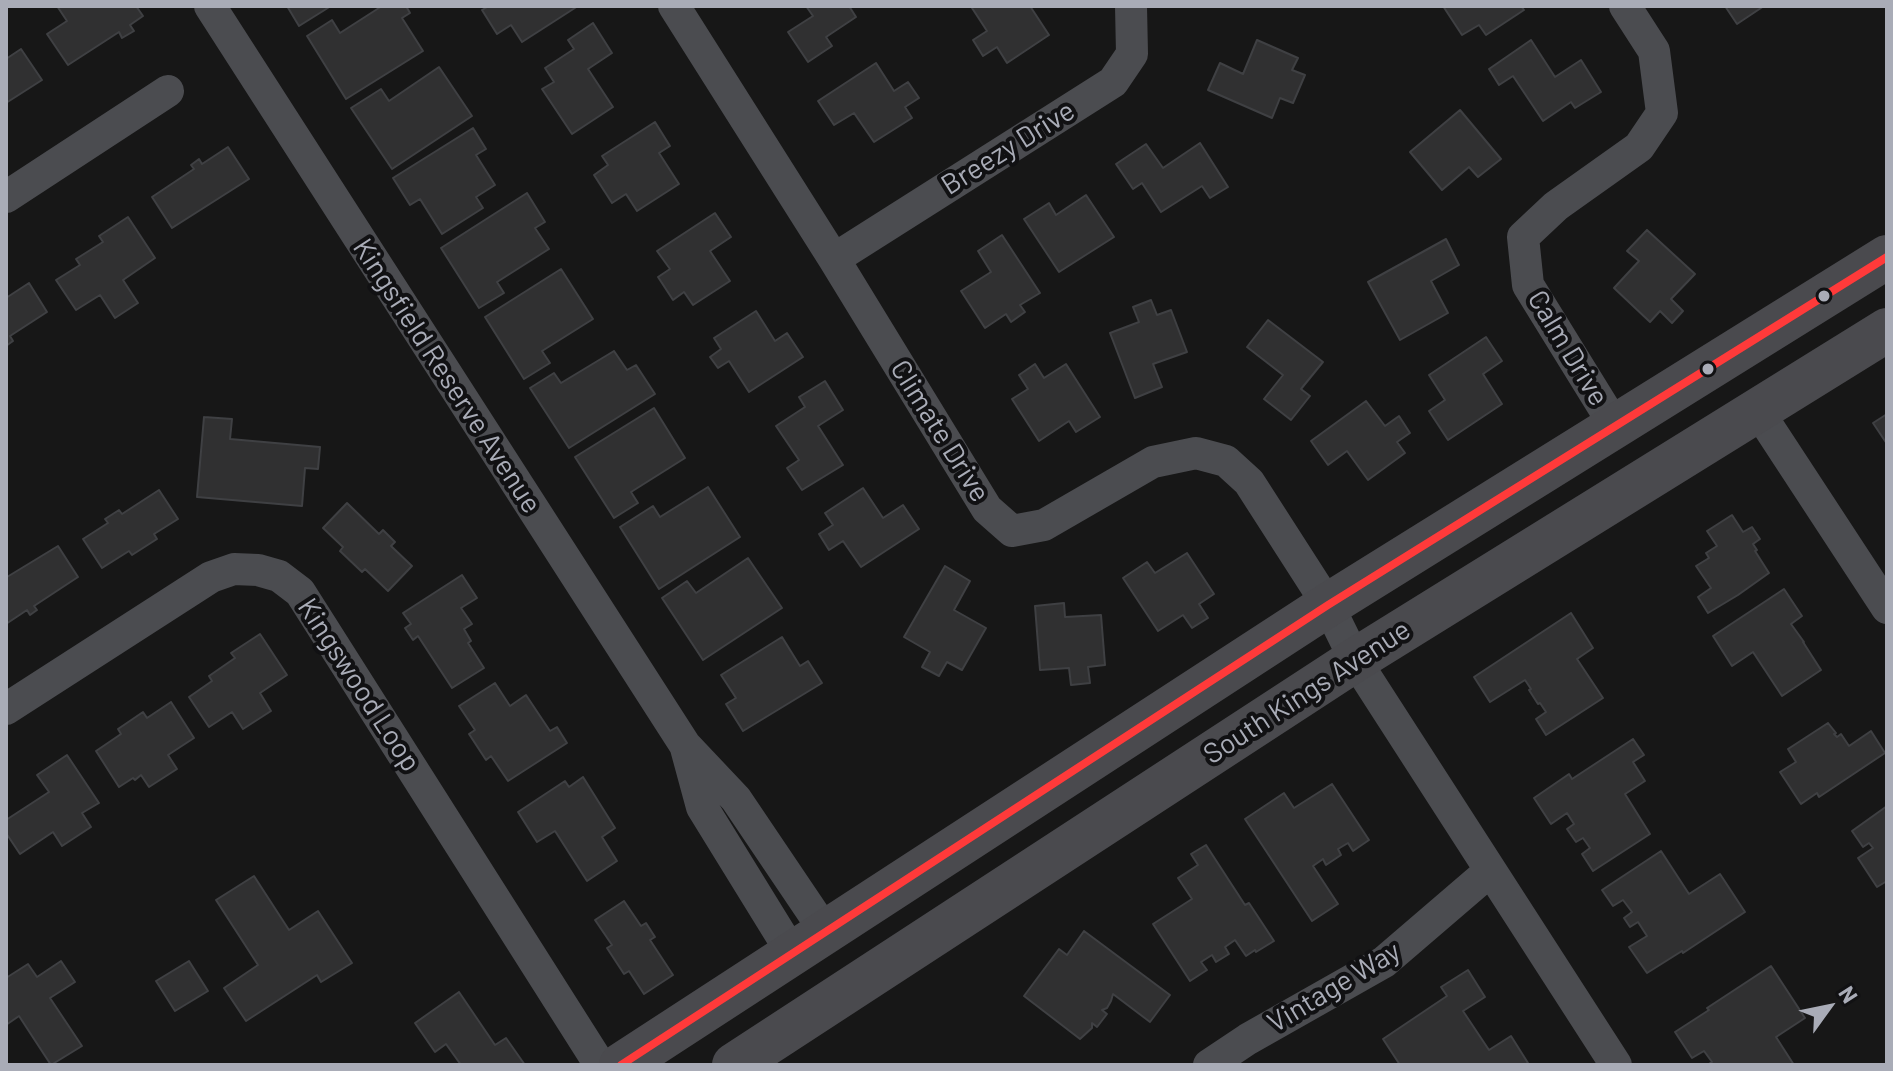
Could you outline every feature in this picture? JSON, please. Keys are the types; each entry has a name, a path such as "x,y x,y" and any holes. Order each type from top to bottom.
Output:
{"main road":[{"path":"621,1065 1328,605 1887,257"},
{"name":"South Kings Avenue","path":"734,1065 1355,660 1887,330"}],"street":[{"name":"Kingsfield Reserve Avenue","path":"210,6 685,745 736,799 809,942"},
{"name":"Climate Drive","path":"674,6 987,509 1012,531 1044,525 1153,462 1196,453 1226,461 1249,482 1328,605 1355,660"},
{"name":"Breezy Drive","path":"834,259 1113,82 1132,54 1131,6"},
{"name":"Calm Drive","path":"1615,426 1528,285 1523,237 1556,206 1639,147 1662,113 1654,51 1625,6"},
{"path":"6,197 168,91"},
{"path":"1758,411 1887,608"},
{"name":"Kingswood Loop","path":"6,709 211,577 234,569 258,570 279,576 300,592 600,1065"},
{"path":"1355,660 1616,1065"},
{"name":"Vintage Way","path":"1209,1065 1248,1039 1384,962 1490,871"}],"building":[{"path":"57,6 136,6 143,16 130,25 134,31 122,38 119,32 68,65 47,34 67,21"},
{"path":"287,6 331,6 299,26"},
{"path":"382,6 406,6 410,13 402,18 423,51 346,99 307,36 332,20 340,33"},
{"path":"489,6 578,6 522,42 511,25 497,34 482,10"},
{"path":"806,6 849,6 856,17 826,37 832,46 808,62 788,32 813,16"},
{"path":"1030,6 1049,35 1007,63 997,47 983,56 973,40 987,31 972,8"},
{"path":"1443,6 1521,6 1524,10 1486,35 1479,25 1462,35"},
{"path":"1725,6 1764,6 1737,24"},
{"path":"593,23 612,53 588,69 613,107 572,134 542,89 554,82 545,68 574,49 568,40"},
{"path":"1257,40 1298,58 1292,70 1305,75 1293,103 1280,98 1272,118 1208,90 1220,63 1243,74"},
{"path":"1531,40 1555,77 1581,60 1601,92 1575,108 1571,102 1543,121 1513,76 1499,85 1489,69"},
{"path":"21,49 42,80 6,103 6,59"},
{"path":"876,63 894,91 908,82 919,98 905,107 912,118 874,142 854,113 834,125 818,101"},
{"path":"439,67 472,116 392,169 351,108 381,89 389,101"},
{"path":"1460,110 1501,159 1478,177 1469,167 1442,190 1410,152"},
{"path":"655,122 670,146 659,153 679,184 637,211 626,194 612,203 594,175 608,165 602,156"},
{"path":"473,128 486,149 476,155 495,185 476,197 483,208 442,234 420,199 410,205 393,178"},
{"path":"1200,143 1228,187 1210,198 1202,186 1161,212 1142,183 1133,189 1116,164 1146,144 1163,168"},
{"path":"228,147 249,179 172,228 152,197 194,169 191,165 199,159 202,164"},
{"path":"527,193 545,222 535,228 549,249 497,282 504,293 479,308 441,248"},
{"path":"1086,195 1114,237 1059,272 1024,219 1049,203 1056,215"},
{"path":"715,213 731,237 710,251 730,281 693,305 684,292 673,300 658,277 670,269 657,251"},
{"path":"128,217 155,258 123,280 138,303 115,318 100,295 76,310 56,280 80,265 76,259 103,242 99,236"},
{"path":"1647,230 1695,274 1671,299 1683,311 1672,323 1660,311 1650,322 1614,288 1639,261 1627,251"},
{"path":"1002,235 1040,293 1020,305 1025,312 1011,322 1006,314 985,328 961,291 991,272 978,251"},
{"path":"1446,239 1459,265 1431,281 1448,313 1400,340 1368,282"},
{"path":"561,269 593,319 542,351 550,363 524,379 485,317"},
{"path":"29,283 47,312 10,336 13,341 6,346 6,298"},
{"path":"1151,300 1157,315 1171,310 1187,352 1153,364 1162,387 1135,398 1110,333 1139,322 1133,307"},
{"path":"756,311 775,341 787,333 803,357 749,392 729,361 718,368 710,357 721,349 714,338"},
{"path":"1268,320 1323,362 1301,389 1310,396 1291,420 1264,399 1283,375 1247,347"},
{"path":"1486,337 1502,361 1483,374 1502,404 1448,440 1429,411 1445,400 1429,375"},
{"path":"614,351 627,370 636,365 655,394 569,448 530,388 554,373 561,383"},
{"path":"1035,364 1044,378 1066,364 1100,417 1076,432 1069,421 1039,441 1012,399 1028,389 1019,375"},
{"path":"825,381 843,410 818,426 843,465 802,490 787,468 799,460 776,426 805,407 799,397"},
{"path":"1366,401 1385,426 1399,416 1410,433 1397,442 1405,453 1368,480 1347,451 1328,465 1311,441"},
{"path":"654,408 685,458 631,492 638,503 614,518 575,457"},
{"path":"1887,414 1887,444 1873,423"},
{"path":"204,417 232,419 230,439 320,447 318,469 305,468 302,506 197,497"},
{"path":"708,487 740,537 659,589 620,527 653,506 660,517"},
{"path":"863,488 883,518 903,505 919,529 861,567 843,541 829,550 819,534 833,525 825,513"},
{"path":"159,490 178,519 154,534 157,539 132,555 129,551 102,568 83,539 108,523 105,519 119,510 122,514"},
{"path":"347,503 379,534 383,530 395,542 391,546 412,566 388,591 340,551 343,547 323,528"},
{"path":"1732,515 1743,532 1752,527 1760,539 1753,544 1769,573 1708,613 1698,597 1711,588 1696,566 1709,558 1706,553 1717,546 1707,531"},
{"path":"58,546 78,577 34,606 37,610 30,615 27,610 6,624 7,577"},
{"path":"1187,553 1214,594 1199,604 1208,618 1192,628 1183,615 1158,631 1123,578 1147,562 1155,573"},
{"path":"748,558 782,608 703,660 662,598 687,581 696,593"},
{"path":"945,566 970,581 954,610 986,628 962,670 947,662 939,676 922,667 930,652 904,637"},
{"path":"462,575 477,598 461,608 472,624 464,629 471,641 468,643 484,668 452,688 418,636 413,640 405,628 411,624 403,613"},
{"path":"1784,589 1802,616 1791,624 1821,670 1782,696 1753,652 1732,666 1713,636"},
{"path":"1064,603 1065,617 1101,615 1105,665 1088,667 1090,683 1071,685 1069,668 1040,670 1035,606"},
{"path":"1571,613 1593,648 1577,659 1603,698 1546,735 1536,719 1546,712 1525,680 1490,702 1474,677"},
{"path":"260,634 287,675 260,693 271,711 243,729 232,712 209,727 189,697 212,681 209,676 235,658 231,653"},
{"path":"782,637 800,666 808,661 822,683 743,731 726,704 736,698 721,675"},
{"path":"495,683 510,706 526,695 550,731 557,727 567,743 508,781 491,756 486,760 469,734 475,730 459,706"},
{"path":"171,702 194,738 168,755 177,769 149,787 141,775 119,787 96,751 121,734 118,729 143,712 147,718"},
{"path":"1828,723 1834,734 1837,737 1841,734 1849,746 1871,731 1885,753 1819,797 1817,793 1801,804 1780,772 1796,762 1788,749"},
{"path":"1633,739 1644,755 1633,762 1645,781 1625,794 1650,834 1593,871 1582,854 1590,848 1583,838 1576,842 1567,829 1574,824 1567,813 1551,824 1534,798 1569,774 1572,779"},
{"path":"67,755 99,803 82,813 91,827 62,846 53,832 20,854 6,833 6,820 49,792 37,775"},
{"path":"583,777 615,828 602,837 617,861 587,881 555,831 537,842 518,812 565,781 569,787"},
{"path":"1332,784 1369,840 1353,851 1348,843 1338,849 1341,855 1326,865 1323,859 1313,866 1338,904 1312,921 1245,819 1284,793 1294,808"},
{"path":"1887,806 1887,881 1877,887 1858,858 1873,848 1869,843 1863,847 1852,831"},
{"path":"1206,845 1245,905 1249,903 1274,941 1246,956 1235,940 1225,947 1229,954 1216,962 1212,955 1201,962 1207,970 1190,981 1153,924 1192,899 1178,878 1198,865 1191,854"},
{"path":"1661,851 1689,894 1720,874 1745,912 1647,973 1629,947 1647,936 1638,922 1630,927 1624,918 1632,912 1623,900 1613,906 1602,890"},
{"path":"254,876 289,930 318,911 352,963 321,982 317,975 246,1021 224,988 258,965 216,900"},
{"path":"624,901 641,926 646,923 655,937 650,940 673,975 644,994 629,971 624,974 607,948 612,945 595,920"},
{"path":"1084,931 1170,995 1150,1022 1113,994 1107,1008 1102,1010 1107,1014 1097,1027 1092,1023 1092,1028 1080,1039 1024,996 1059,949 1067,955"},
{"path":"61,961 75,982 50,998 82,1046 51,1065 19,1016 6,1025 6,978 28,964 37,977"},
{"path":"189,961 208,991 175,1011 156,981"},
{"path":"1771,966 1805,1018 1776,1037 1794,1065 1707,1065 1712,1062 1704,1051 1692,1058 1675,1032"},
{"path":"1468,970 1485,997 1463,1011 1489,1050 1511,1036 1528,1063 1400,1065 1383,1039 1447,996 1441,987"},
{"path":"459,992 495,1045 506,1038 525,1065 461,1065 446,1044 435,1052 415,1023"}],"transit line":[{"path":"621,1065 1328,605 1887,257"}]}
